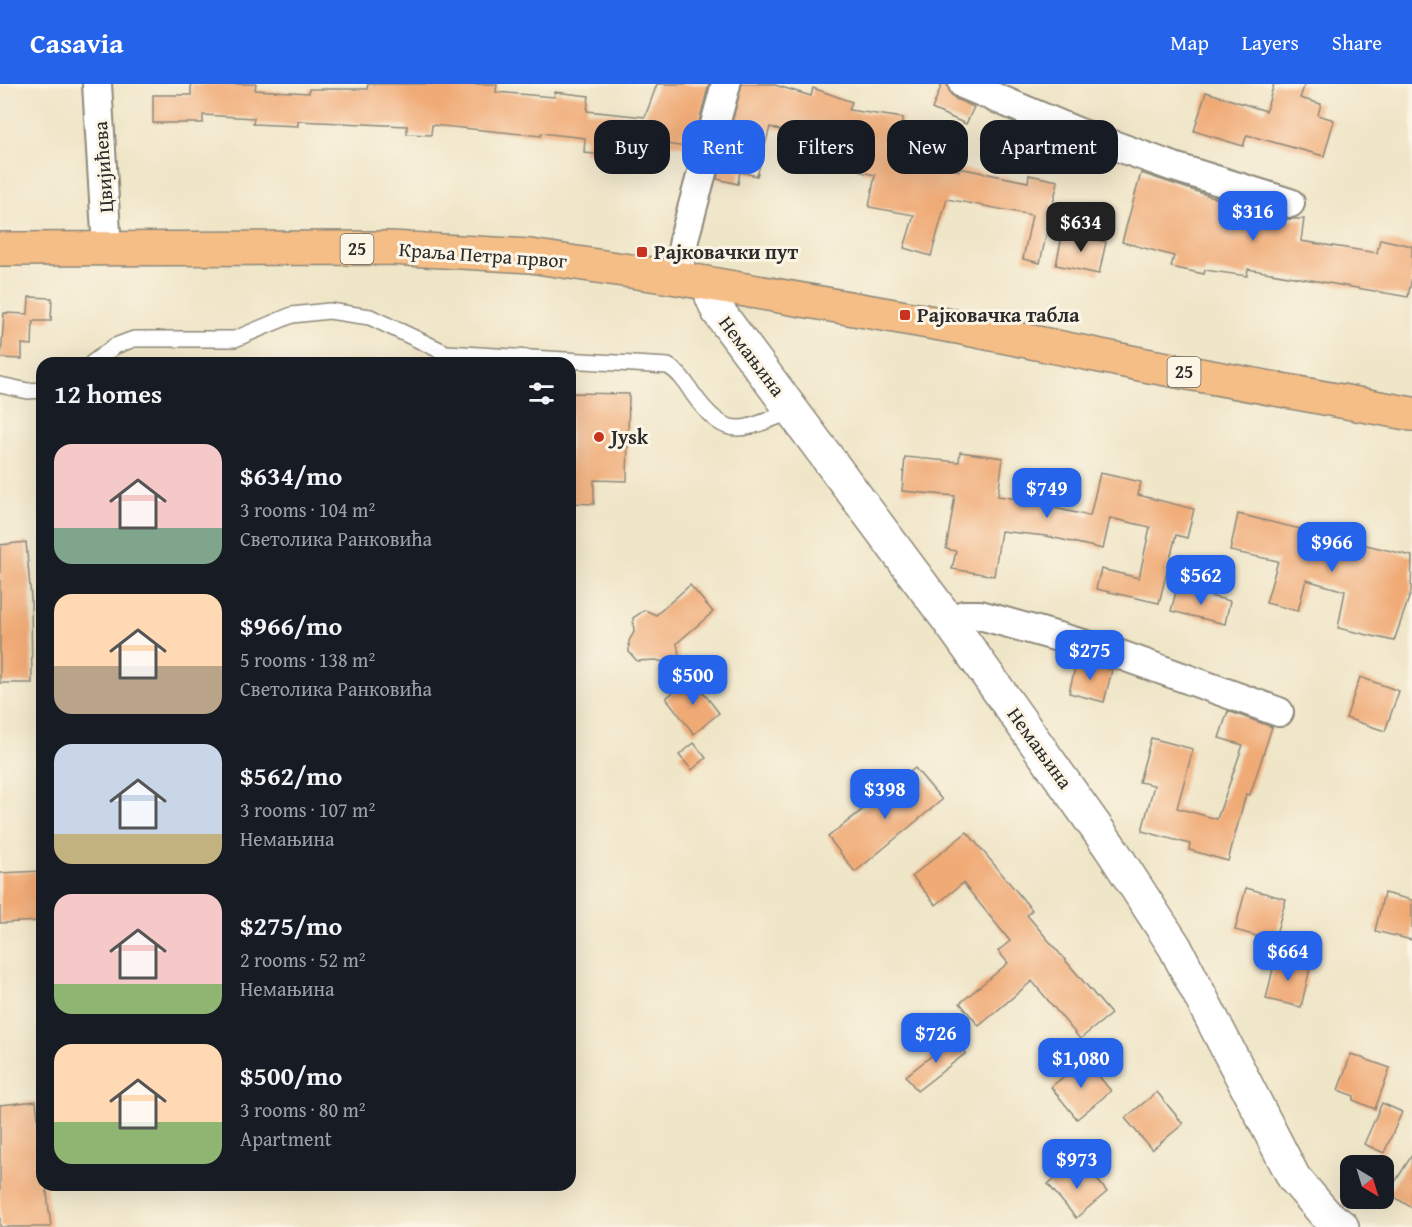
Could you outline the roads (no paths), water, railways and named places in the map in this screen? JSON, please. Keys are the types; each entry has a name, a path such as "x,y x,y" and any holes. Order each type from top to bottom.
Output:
{"main road":[{"name":"Краља Петра првог","path":"0,249 448,250 530,256 711,285"},
{"name":"25","path":"711,285 963,328 1145,365 1412,414"}],"street":[{"name":"Цвијићева","path":"97,84 107,249"},
{"path":"677,278 685,236 726,84"},
{"path":"963,84 1077,132 1174,167 1290,203"},
{"name":"Немањина","path":"711,285 712,297 718,311 949,621 1110,847 1175,947 1294,1178 1326,1215 1342,1227"},
{"path":"949,621 964,615 980,615 1115,653 1280,712"}],"lane":[{"path":"100,357 115,346 134,339 235,339 292,315 341,311 370,317 446,353 514,357"},
{"path":"576,361 668,366 680,375 715,421 730,428 746,427 793,411"},
{"path":"0,385 36,390"}],"place":[{"name":"Рајковачки пут","path":"642,252"},
{"name":"Рајковачка табла","path":"905,315"},
{"name":"Jysk","path":"599,437"}]}
